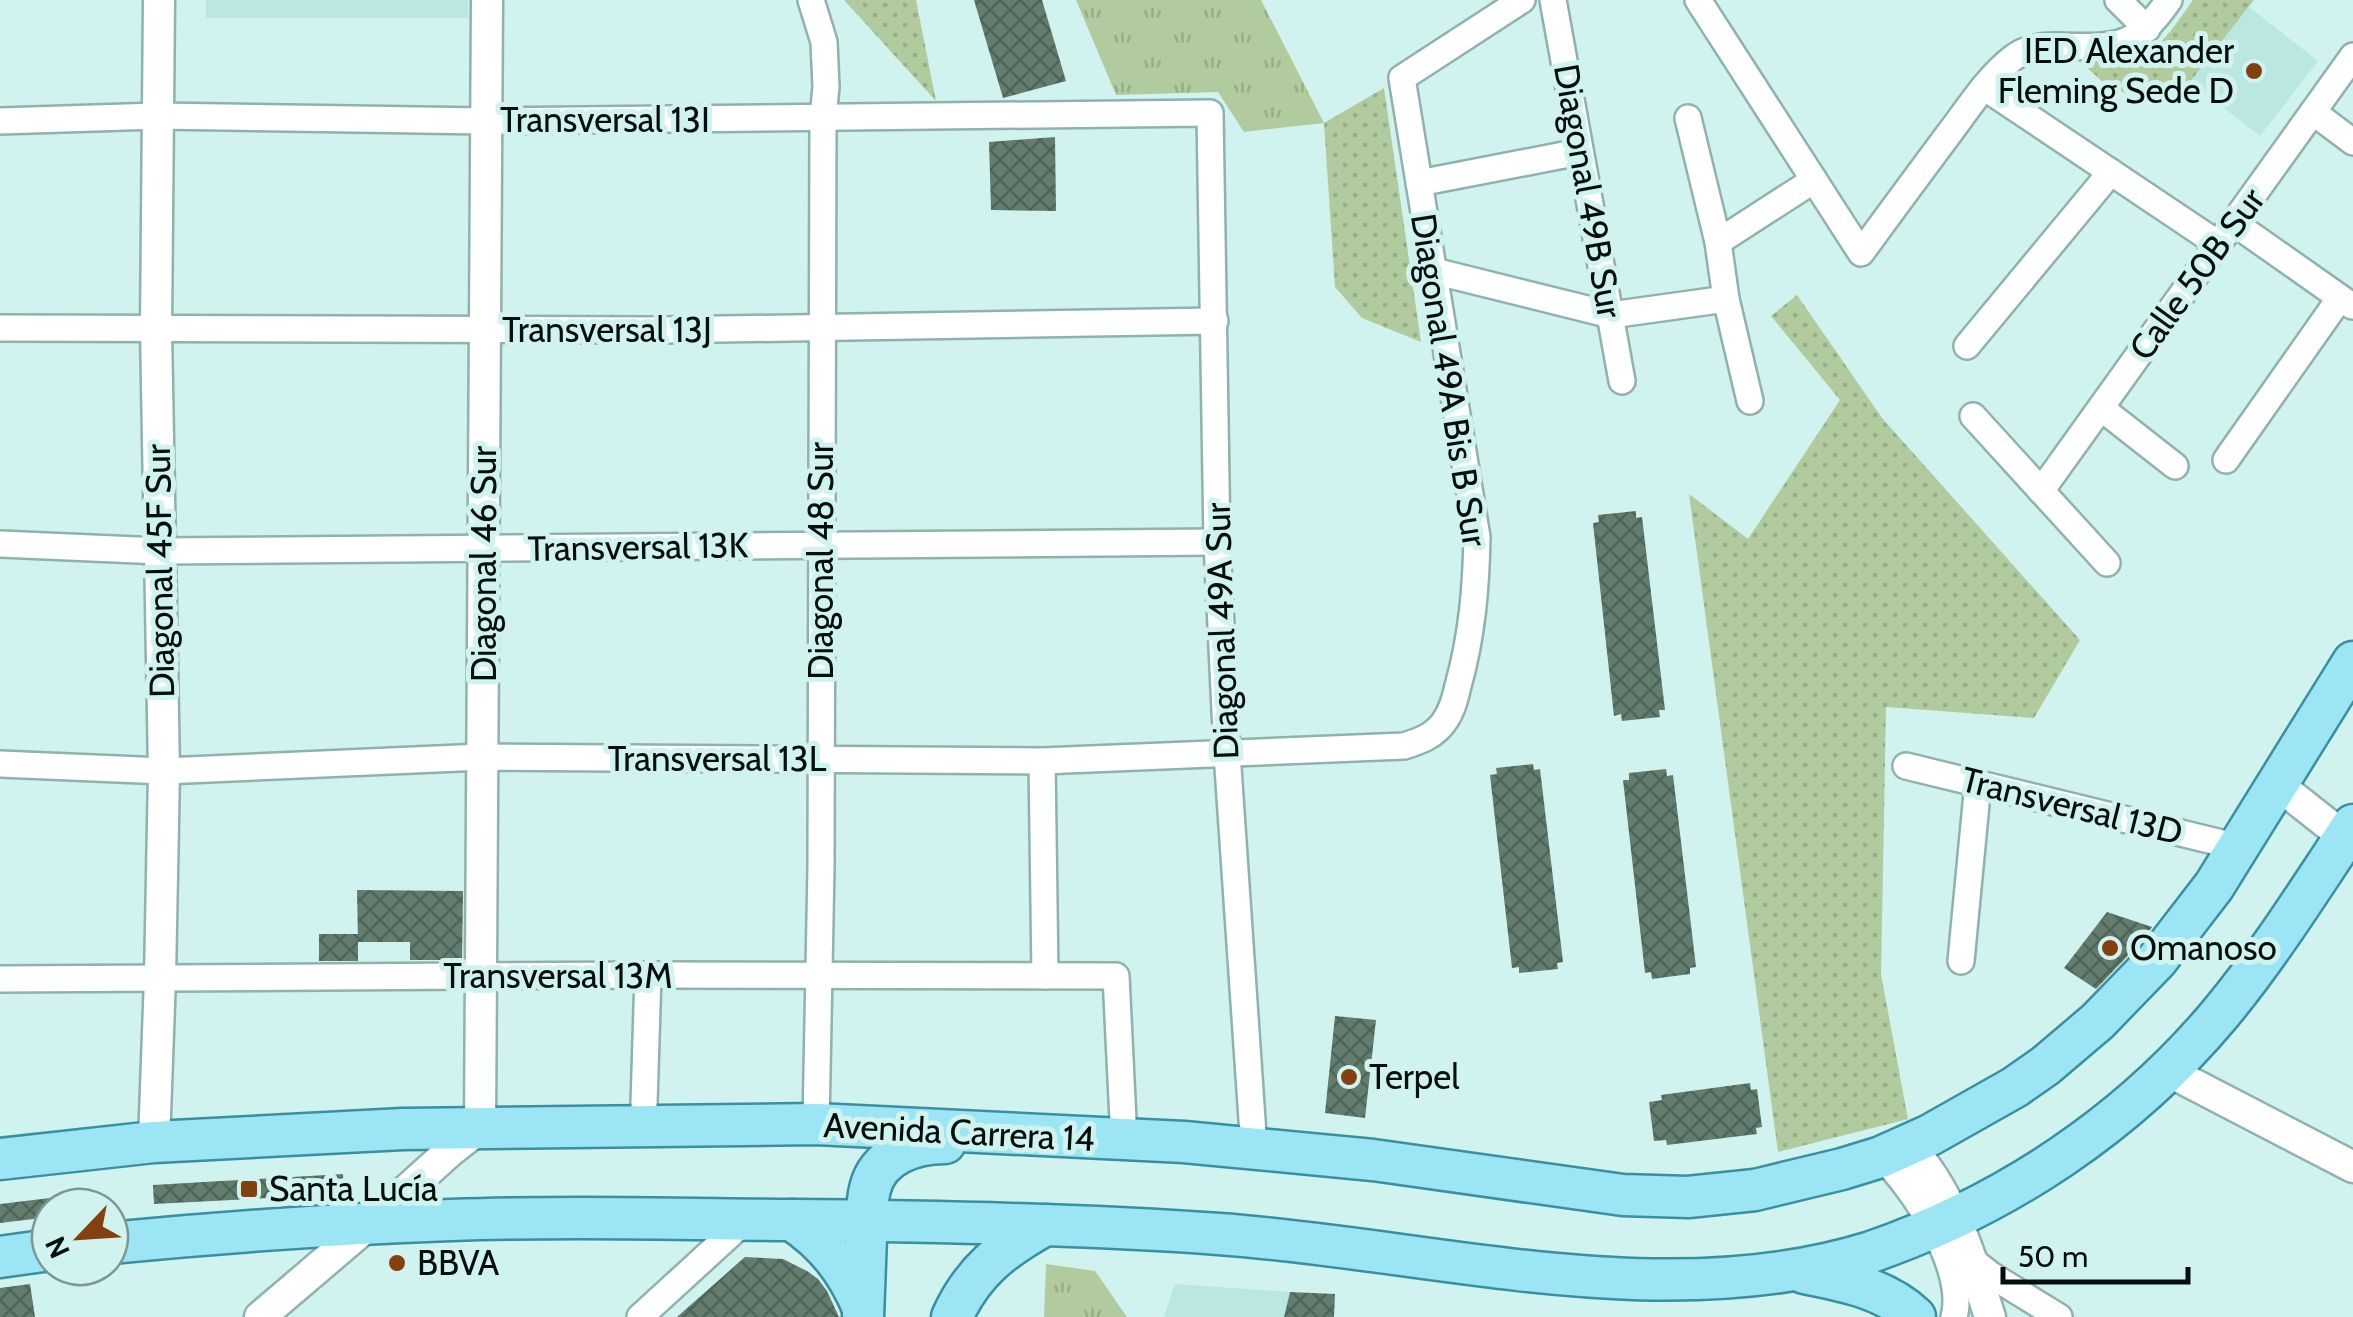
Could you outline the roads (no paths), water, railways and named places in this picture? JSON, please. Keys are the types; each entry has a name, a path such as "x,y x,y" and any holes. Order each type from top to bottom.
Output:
{"main road":[{"name":"Avenida Carrera 14","path":"0,1159 154,1142 402,1129 816,1124 1254,1148 1656,1197 1754,1190 1842,1169 1894,1151 1959,1121 2045,1066 2098,1021 2136,984 2188,922 2353,662"},
{"path":"130,1242 452,1220 867,1221 1045,1225 1255,1237 1582,1278 1701,1282 1796,1272 1870,1252 1944,1223 2017,1186 2124,1110 2168,1071 2218,1016 2350,836"},
{"path":"863,1313 870,1189 874,1176 891,1157 919,1145 1124,1141"},
{"path":"792,1220 841,1265 854,1286 863,1313"},
{"path":"952,1317 962,1295 998,1254 1045,1225"},
{"path":"0,1257 30,1253"},
{"path":"1796,1272 1871,1288 1896,1300 1915,1317"}],"street":[{"name":"Diagonal 45F Sur","path":"154,1142 164,770 156,329 160,0"},
{"name":"Diagonal 46 Sur","path":"480,1128 487,0"},
{"name":"Diagonal 48 Sur","path":"811,0 824,42 826,86 816,1124"},
{"name":"Diagonal 49A Bis B Sur","path":"1432,734 1452,710 1466,658 1476,592 1477,537 1402,78 1522,0"},
{"name":"Diagonal 49B Sur","path":"1553,0 1622,381"},
{"path":"1698,0 1860,253 1984,87 2012,58 2028,48 2110,47 2128,41 2147,29 2169,0"},
{"path":"2118,0 2147,29"},
{"name":"Calle 50B Sur","path":"2042,491 2353,56"},
{"path":"1984,87 2218,244"},
{"path":"2313,112 2353,142"},
{"name":"Transversal 13I","path":"0,121 158,116 486,121 1210,113"},
{"name":"Diagonal 49A Sur","path":"1210,113 1217,542 1254,1148"},
{"path":"1688,118 1750,401"},
{"path":"1420,183 1579,152"},
{"path":"1966,346 2111,172"},
{"path":"1718,242 1814,180"},
{"path":"2226,460 2346,302 2234,222"},
{"path":"1434,271 1611,315 1726,298"},
{"name":"Transversal 13J","path":"0,328 485,331 1214,321"},
{"path":"2101,408 2175,466"},
{"path":"1973,416 2108,564"},
{"name":"Transversal 13K","path":"0,544 160,550 1217,542"},
{"name":"Transversal 13L","path":"0,764 164,770 482,758 1042,762 1404,746 1432,734"},
{"path":"1042,762 1044,976"},
{"name":"Transversal 13D","path":"1906,766 2238,847"},
{"path":"1961,961 1978,783"},
{"path":"2277,784 2350,836"},
{"path":"644,1104 648,975"},
{"name":"Transversal 13M","path":"0,980 1116,976 1124,1141"},
{"path":"2168,1071 2353,1166"},
{"path":"260,1317 480,1128"},
{"path":"1894,1151 1926,1165 1945,1195 1944,1223 1957,1299 1954,1317"},
{"path":"640,1317 746,1220"},
{"path":"1944,1223 1972,1260 2059,1317"},
{"path":"1972,1260 1990,1317"}],"place":[{"name":"IED Alexander Fleming Sede D","path":"2254,71"},
{"name":"Omanoso","path":"2110,948"},
{"name":"Terpel","path":"1349,1077"},
{"name":"Santa Lucía","path":"249,1189"},
{"name":"BBVA","path":"397,1263"}]}
